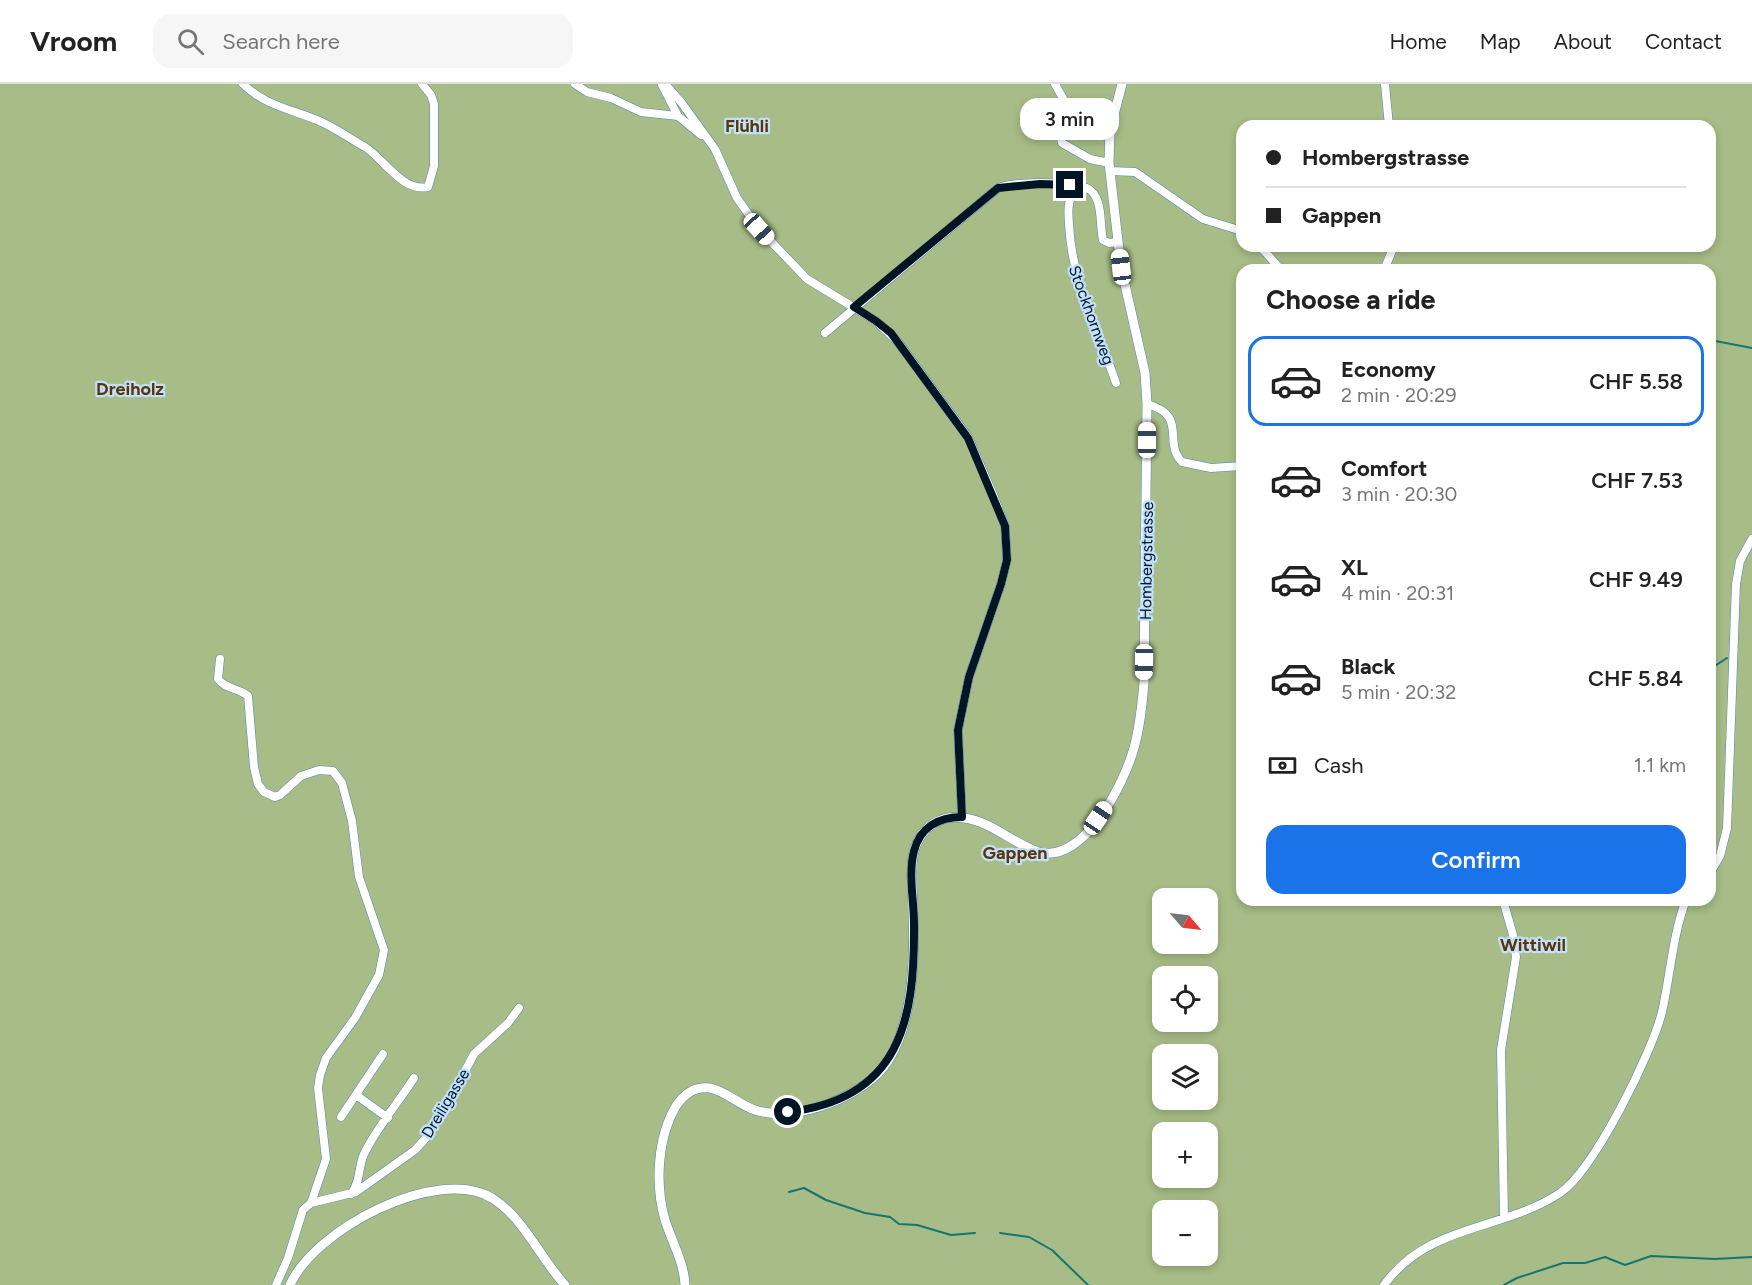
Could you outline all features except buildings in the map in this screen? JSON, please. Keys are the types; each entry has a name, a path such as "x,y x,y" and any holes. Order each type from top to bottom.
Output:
{"street":[{"path":"243,84 272,104 333,128 368,149 405,183 421,189 428,187 432,180 435,155 434,104 431,95 422,84"},
{"path":"575,84 587,92 611,98 641,112 678,116"},
{"path":"663,84 678,116 711,142"},
{"path":"663,84 711,142 737,198 759,229 807,279 876,321 891,333 963,430 981,465 1005,526 1007,560 969,677 958,730 962,817 947,818 930,825 922,834 914,852 914,949 910,988 896,1047 880,1071 867,1083 826,1104 800,1111 774,1113 755,1110 717,1090 708,1088 689,1092 675,1108 662,1146 660,1189 665,1220 681,1263 685,1285"},
{"path":"1055,84 1065,102 1059,129 1062,143 1110,167 1135,172 1203,219 1236,229"},
{"name":"Hombergstrasse","path":"962,817 980,823 1038,852 1048,854 1060,852 1080,839 1098,818 1127,768 1138,733 1144,683 1147,404 1145,374 1118,243 1110,167 1111,123 1122,84"},
{"path":"1385,84 1388,120"},
{"path":"825,333 998,188 1008,185 1059,184 1070,185 1076,190 1087,188 1094,192 1097,200 1103,240 1118,243"},
{"name":"Stockhornweg","path":"1076,190 1068,206 1073,267 1078,286 1116,382"},
{"path":"1265,252 1276,264"},
{"path":"1147,404 1165,411 1172,421 1175,451 1182,462 1211,468 1236,466"},
{"path":"1716,863 1727,828 1736,584 1740,561 1752,539"},
{"path":"220,659 218,679 221,683 242,691 248,696 254,767 258,784 264,792 275,796 280,795 301,776 311,771 328,771 337,774 342,783 352,821 360,877 384,950 378,975 358,1012 326,1058 320,1075 318,1096 326,1159 311,1203 303,1210 299,1218 288,1258 276,1285"},
{"path":"1504,1216 1501,1050 1516,957 1513,935 1505,906"},
{"path":"1384,1285 1400,1265 1413,1254 1453,1235 1547,1200 1564,1190 1585,1166 1606,1136 1656,1033 1685,906"},
{"name":"Dreiligasse","path":"311,1203 350,1195 389,1170 420,1145 449,1101 474,1054 508,1023 519,1008"},
{"path":"341,1117 383,1054"},
{"path":"350,1195 358,1182 364,1155 414,1078"},
{"path":"356,1095 388,1118"},
{"path":"290,1285 304,1261 323,1242 370,1214 418,1195 443,1189 468,1190 487,1196 510,1213 565,1285"}],"green space":[{"path":"0,84 1752,84 1752,1285 0,1285"}],"waterway":[{"path":"1716,341 1752,348"},
{"path":"1716,665 1727,658"},
{"path":"789,1192 804,1188 826,1200 865,1213 890,1217 899,1224 917,1225 951,1235 975,1233"},
{"path":"1000,1233 1029,1237 1052,1250 1088,1285"},
{"path":"1504,1285 1517,1278 1563,1263 1585,1263 1605,1257 1625,1265 1651,1256 1715,1259 1752,1257"}],"district":[{"name":"Flühli","path":"747,126"},
{"name":"Dreiholz","path":"130,389"},
{"name":"Gappen","path":"1015,853"},
{"name":"Wittiwil","path":"1533,945"}],"route":[{"path":"788,1112 826,1104 861,1088 880,1071 896,1047 908,1002 914,949 912,867 914,852 922,834 930,825 947,818 962,817 958,730 969,677 1007,560 1005,526 968,438 891,333 854,307 875,292 998,188 1008,185 1070,185"}]}
